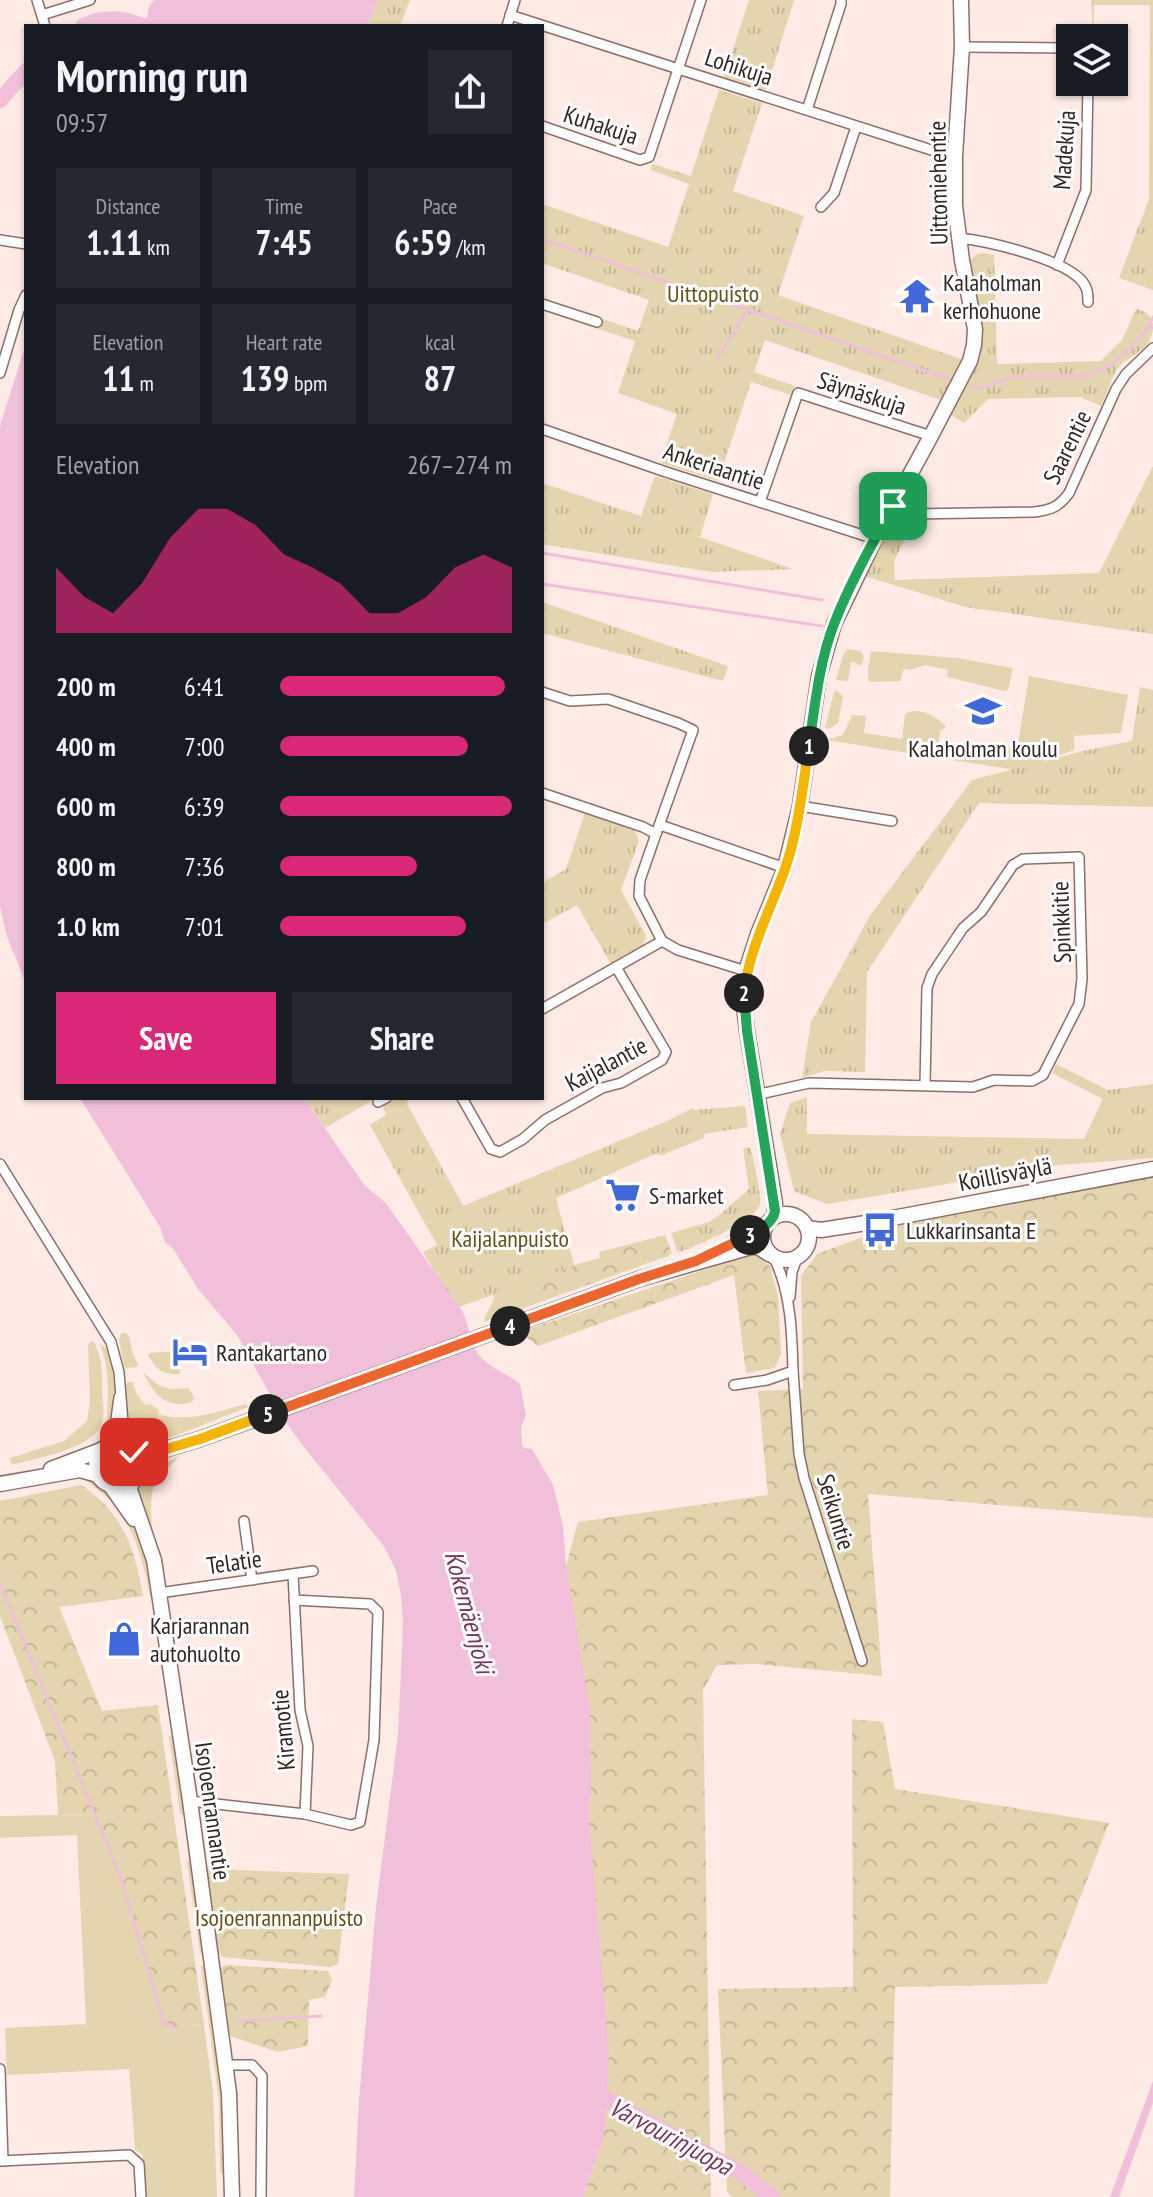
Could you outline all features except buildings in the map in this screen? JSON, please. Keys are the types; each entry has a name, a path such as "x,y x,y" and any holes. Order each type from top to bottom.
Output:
{"street":[{"path":"37,0 44,24"},
{"path":"42,15 90,0"},
{"path":"508,24 515,0"},
{"path":"678,69 701,0"},
{"path":"807,110 841,0"},
{"name":"Uittomiehentie","path":"765,1147 743,997 746,971 785,868 800,806 819,676 834,624 875,539 970,361 974,345 975,329 955,206 961,0"},
{"name":"Lohikuja","path":"510,15 538,24"},
{"name":"Lohikuja","path":"544,26 955,156"},
{"path":"962,47 1056,48"},
{"name":"Kuhakuja","path":"544,127 640,160 649,157 678,69"},
{"name":"Madekuja","path":"1057,265 1086,190 1088,96"},
{"path":"821,207 834,193 856,127"},
{"path":"959,238 983,241 1057,265 1082,281 1088,291 1088,302"},
{"path":"0,240 24,244"},
{"path":"0,373 4,345 24,300"},
{"path":"544,308 597,322"},
{"name":"Saarentie","path":"893,506 911,514 1034,512 1051,510 1061,504 1069,493 1116,389 1126,374 1153,348"},
{"name":"Säynäskuja","path":"760,502 798,393 931,436"},
{"name":"Ankeriaantie","path":"544,430 875,539"},
{"path":"544,693 570,701 608,699 693,730 640,880 639,896 662,941 678,950 746,971"},
{"path":"544,794 643,827 785,868"},
{"path":"800,806 892,821"},
{"name":"Spinkkitie","path":"756,1095 809,1083 973,1087 994,1080 1032,1081 1043,1075 1079,1004 1082,979 1079,857 1023,859 1013,865 981,912 963,928 932,974 927,988 925,1085"},
{"path":"544,1008 662,941"},
{"name":"Kaijalantie","path":"463,1100 491,1149 500,1152 523,1139 545,1120 602,1088 621,1083 662,1060 666,1052 616,967"},
{"path":"765,1147 784,1200 795,1216"},
{"path":"765,1147 775,1203 763,1239 772,1256"},
{"path":"0,1164 111,1342 119,1372 120,1394 114,1434 96,1460 104,1480"},
{"name":"Koillisväylä","path":"807,1228 821,1230 866,1223 1153,1169"},
{"path":"40,1475 120,1443 142,1454 150,1454 200,1439 696,1261 758,1247 783,1261 801,1254 809,1239 807,1228 800,1219 784,1214 759,1231 696,1261"},
{"name":"Koillisväylä","path":"801,1254 822,1240 866,1223"},
{"name":"Seikuntie","path":"789,1313 792,1272 801,1254"},
{"name":"Seikuntie","path":"772,1256 785,1288 789,1313 799,1454 804,1478 862,1661"},
{"path":"734,1385 767,1380 793,1371"},
{"path":"120,1394 124,1435 138,1464 135,1476"},
{"path":"0,1484 80,1470 123,1485 200,1439"},
{"name":"Isojoenrannantie","path":"135,1476 130,1485 131,1497 154,1560 226,2065 232,2197"},
{"name":"Isojoenrannantie","path":"104,1480 142,1529"},
{"path":"244,1521 252,1580"},
{"name":"Telatie","path":"159,1593 313,1571"},
{"name":"Kiramotie","path":"293,1574 300,1710 308,1746 305,1814"},
{"path":"190,1801 305,1814 351,1825 360,1822 374,1740 378,1612 370,1604 294,1600"},
{"path":"226,2065 252,2065 262,2076 261,2197"},
{"path":"0,2069 2,2161 129,2155 139,2164 141,2197"}],"green space":[{"path":"377,0 410,0 401,24 369,24"},
{"path":"749,0 794,0 766,90 724,77"},
{"path":"1091,0 1153,0 1153,290 1119,278 1149,199 1150,5 1094,5 1092,24"},
{"name":"Uittopuisto","path":"719,90 762,103 733,191 804,216 778,295 961,359 941,400 765,340 754,372 795,386 791,395 751,382 718,481 660,463 677,414 618,393 635,341 595,328 600,318 638,331 649,300 544,264 544,205 668,247 689,184 651,170 652,164 691,176"},
{"path":"977,254 994,255 997,364 1101,361 1122,340 1136,309 1150,316 1153,325 1150,340 1117,370 1101,406 1080,397 988,399 964,423 949,414 976,356 969,262"},
{"path":"1153,466 1153,634 966,607 864,576 886,534 906,521 913,522 894,561 895,580 1099,573"},
{"path":"655,476 713,494 700,537 793,569 712,572 544,544 544,484 641,516"},
{"path":"544,603 728,666 723,681 544,634"},
{"path":"847,649 861,651 864,658 862,664 859,666 851,662 848,681 836,680 843,655"},
{"path":"871,651 957,658 1013,668 1008,690 1004,691 947,677 948,670 925,665 904,669 900,681 869,682"},
{"path":"1029,676 1128,695 1121,733 1074,736 1074,750 1012,772 1009,769 826,740 843,735 852,715 866,716 864,733 902,739 905,714 916,711 933,716 946,727 940,731 939,742 942,746 1003,754 1004,750 1018,743"},
{"path":"1140,687 1153,690 1153,807 979,803 867,972 865,1072 824,1071 802,1078 811,1022 871,914 972,780 1132,741"},
{"path":"834,692 843,696 838,723 825,728"},
{"path":"585,813 635,831 639,841 621,890 646,936 643,945 611,964 577,905 544,923 544,882 566,869"},
{"path":"1056,1064 1108,1090 1153,1084 1153,1158 1059,1165 827,1204 794,1191 780,1134 790,1103 807,1097 807,1134 1084,1139 1103,1099 1052,1073"},
{"path":"305,1100 373,1100 325,1128"},
{"path":"409,1100 406,1102 463,1206 652,1128 543,1183 538,1285 542,1294 568,1292 484,1322 494,1297 388,1119 381,1102"},
{"name":"Kaijalanpuisto","path":"405,1102 463,1206 694,1110 745,1106 748,1127 703,1134 554,1196 574,1266 459,1307 423,1252 437,1245 370,1125"},
{"path":"693,1108 705,1124 704,1138 662,1155 655,1154 556,1198 574,1265 600,1258 599,1252 665,1235 672,1253 568,1292 536,1292 537,1285 530,1285 543,1183"},
{"path":"743,1149 751,1149 760,1194 756,1211 724,1232 680,1252 677,1250 671,1233 709,1222 749,1189"},
{"path":"1153,1177 1153,1518 868,1494 882,1676 756,1664 717,1665 703,1690 711,2197 583,2197 602,2143 588,1806 591,1796 566,1566 578,1522 768,1495 758,1391 803,1389 801,1276 817,1254 900,1223"},
{"path":"754,1253 770,1266 778,1296 781,1354 775,1368 746,1373 734,1275 538,1346 520,1332"},
{"path":"121,1333 127,1333 137,1367 124,1366 119,1340"},
{"path":"91,1341 97,1349 102,1372 103,1416 97,1432 76,1446 12,1465 10,1458 64,1441 87,1421 90,1402 88,1345"},
{"path":"100,1344 107,1350 114,1369 112,1425 107,1421 107,1372"},
{"path":"178,1351 180,1374 161,1371 148,1356 149,1353"},
{"path":"143,1372 162,1387 188,1388 194,1397 192,1402 167,1402 151,1387"},
{"path":"133,1382 136,1393 145,1405 158,1409 159,1415 193,1417 246,1404 248,1407 160,1439 127,1425 125,1386"},
{"path":"116,1454 124,1457 127,1465 124,1473 116,1476 108,1473 105,1465 108,1457"},
{"path":"179,1456 160,1475 153,1488 152,1535 136,1504 137,1483 149,1472"},
{"path":"83,1474 105,1488 131,1521 148,1564 153,1597 150,1597 132,1532 118,1509 84,1479"},
{"path":"81,1485 107,1507 125,1533 143,1596 59,1607 102,1711 158,1705 204,2025 174,2027 164,2023 121,1878 95,1816 58,1815 55,1761 0,1616 0,1501"},
{"path":"852,1719 883,1722 895,1789 1109,1823 1047,1984 895,1987 890,2197 732,2197 727,2192 718,1989 853,1987"},
{"path":"169,1736 172,1736 179,1759 186,1814 182,1815 180,1813"},
{"path":"0,1816 95,1816 121,1878 174,2027 204,2025 213,2092 217,2197 145,2197 143,2155 135,2150 129,2069 7,2075 5,2028 86,2024 77,1835 0,1838"},
{"path":"192,1857 204,1954 202,1955 187,1862"},
{"name":"Isojoenrannanpuisto","path":"206,1869 349,1874 338,1964 330,1967 222,1957 216,1950"},
{"path":"206,1963 225,2103 224,2175 220,2172 219,2101 201,1966"},
{"name":"Isojoenrannanpuisto","path":"226,1965 328,1971 332,1980 325,1997 309,2000 308,2046 278,2052 230,2036 220,1968"}],"water":[{"path":"154,0 377,0 369,24 145,24"},
{"path":"24,349 24,978 7,937 0,907 0,426"},
{"name":"Kokemäenjoki","path":"81,1100 305,1100 365,1186 385,1202 463,1312 478,1355 520,1384 526,1415 521,1427 522,1445 532,1449 553,1485 563,1526 566,1566 590,1710 591,1796 588,1806 609,2057 604,2137 583,2197 354,2197 376,1907 398,1735 403,1625 396,1570 383,1545 283,1418 237,1335 198,1289 174,1250 165,1242 160,1227"},
{"path":"1153,2081 1153,2103 1119,2197 1110,2197"}],"waterway":[{"path":"89,24 114,19 138,24"},
{"path":"0,100 24,73"},
{"path":"544,240 952,380"},
{"path":"716,360 747,311"},
{"path":"1149,326 1153,317"},
{"path":"973,386 981,388 1013,377 1086,376 1107,367 1130,349 1149,326 1153,328"},
{"path":"544,553 822,600"},
{"path":"544,584 822,626"},
{"path":"0,1583 121,1878 164,2023 174,2027"},
{"path":"237,2021 321,2016"},
{"name":"Varvourinjuopa","path":"585,2098 606,2099 740,2172 772,2197"}],"place":[{"name":"Kalaholman kerhohuone","path":"917,296"},
{"name":"Kalaholman koulu","path":"983,711"},
{"name":"S-market","path":"623,1195"},
{"name":"Lukkarinsanta E","path":"880,1230"},
{"name":"Rantakartano","path":"190,1352"},
{"name":"Karjarannan autohuolto","path":"124,1639"}],"route":[{"path":"134,1452 150,1454 200,1439 454,1345 696,1261 759,1231 774,1217 775,1203 743,997 746,971 787,863 800,806 819,676 834,624 893,506"}]}
